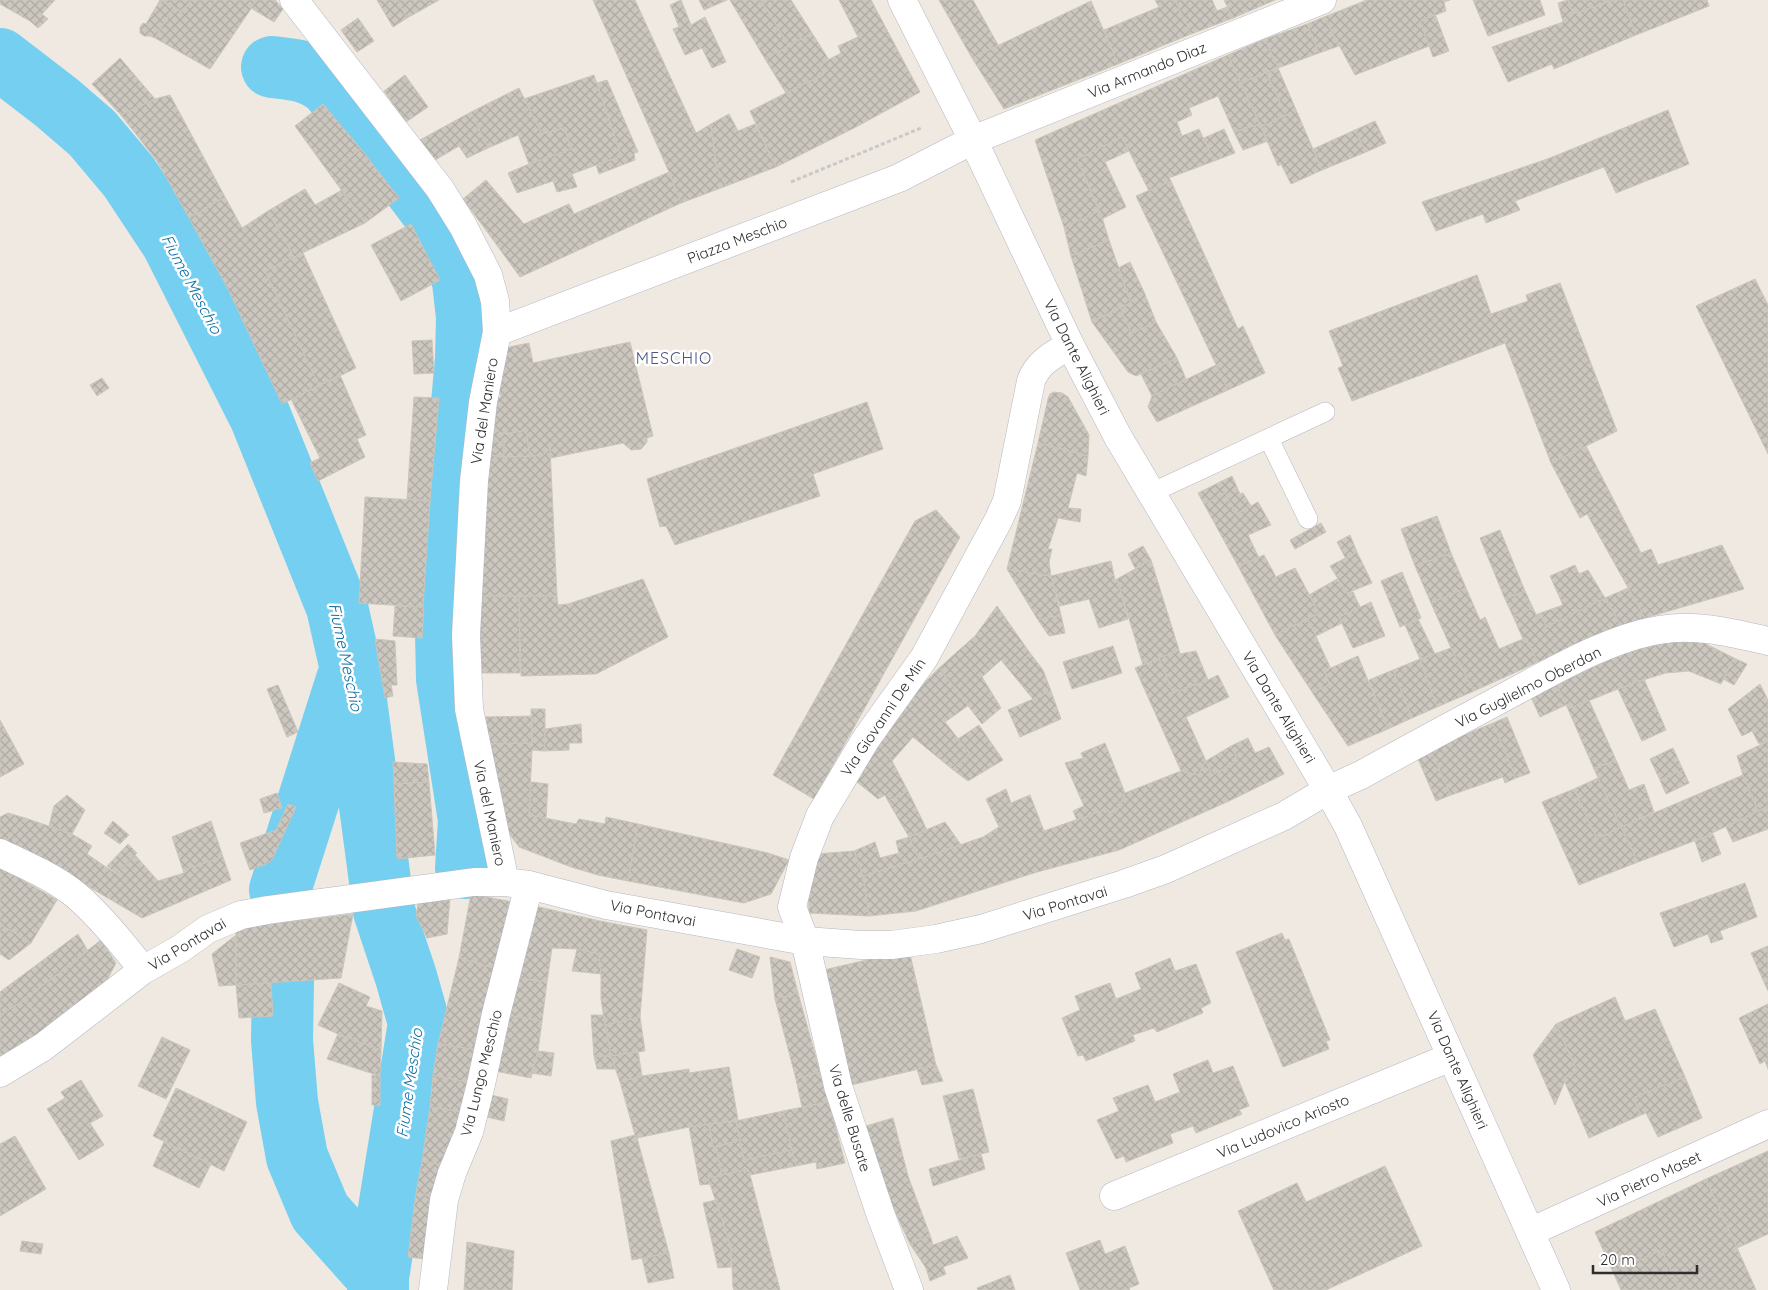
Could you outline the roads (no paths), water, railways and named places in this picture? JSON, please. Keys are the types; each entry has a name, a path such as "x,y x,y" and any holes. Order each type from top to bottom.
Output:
{"street":[{"name":"Via del Maniero","path":"294,0 440,189 463,226 488,275 495,301 497,332 483,402 474,481 466,635 468,709 517,884"},
{"name":"Via Dante Alighieri","path":"902,0 973,140 1070,345 1118,437 1348,826 1556,1290"},
{"name":"Via Armando Diaz","path":"973,140 1322,0"},
{"name":"Piazza Meschio","path":"497,332 899,178 973,140"},
{"name":"Via Giovanni De Min","path":"805,942 792,907 804,858 820,816 866,739 924,658 998,521 1007,501 1031,381 1041,363 1070,345"},
{"name":"Via Guglielmo Oberdan","path":"1328,790 1361,775 1568,663 1641,634 1680,628 1712,630 1768,641"},
{"name":"Via Pontavai","path":"0,1073 43,1048 143,970 180,950 208,929 241,915 474,882 517,884 606,905 805,942 891,945 936,939 981,929 1124,884 1166,869 1284,816 1328,790"},
{"path":"0,853 49,878 76,895 118,938 143,970"},
{"name":"Via Lungo Meschio","path":"433,1290 444,1200 471,1122 481,1084 496,1014 517,884"},
{"name":"Via delle Busate","path":"805,942 838,1086 880,1213 910,1290"},
{"name":"Via Ludovico Ariosto","path":"1114,1196 1451,1057"},
{"name":"Via Pietro Maset","path":"1530,1232 1768,1124"}],"lane":[{"path":"1151,493 1325,412"},
{"path":"1269,439 1308,519"}],"waterway":[{"name":"Fiume Meschio","path":"0,59 56,102 92,133 129,177 172,242 260,416 337,607 353,678 384,911 419,1023 378,1277 378,1290"},
{"path":"272,67 315,76 329,85 404,174 435,215 455,251 463,282 467,317 466,359 446,581 446,632 447,679 469,820 466,868"},
{"path":"280,890 347,680"},
{"path":"283,982 282,1040 287,1102 297,1157 320,1212 378,1277"}],"district":[{"name":"MESCHIO","path":"674,358"}]}
